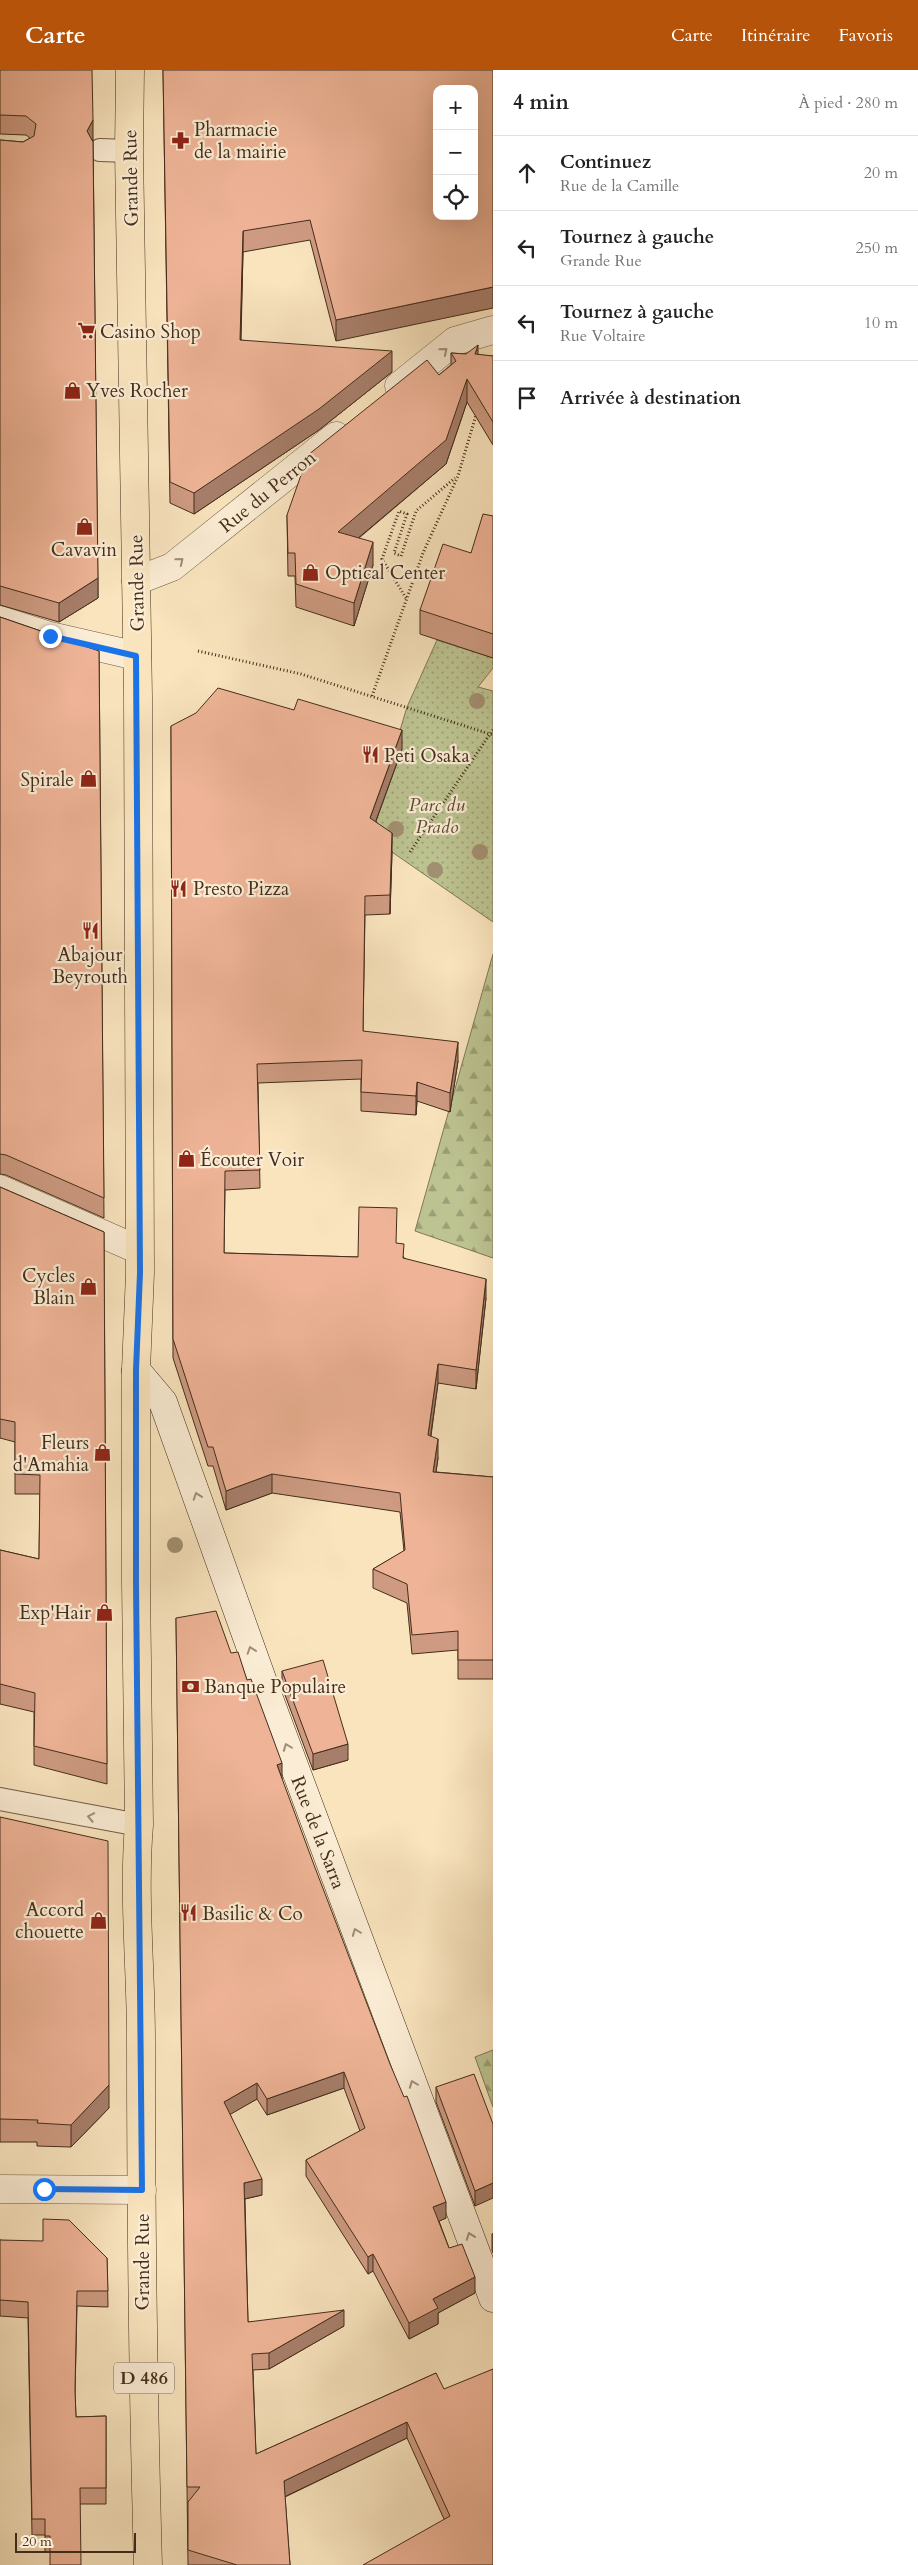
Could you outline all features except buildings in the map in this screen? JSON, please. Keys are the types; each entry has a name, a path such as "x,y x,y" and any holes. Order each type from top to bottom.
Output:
{"main road":[{"name":"Grande Rue","path":"130,70 129,151 136,582 139,1250 136,1370 139,1825 137,1850 141,1990 148,2565"}],"street":[{"path":"379,402 455,341 493,330"},
{"name":"Rue du Perron","path":"136,582 172,567 356,420"},
{"path":"0,620 50,636 136,656"},
{"path":"0,1188 139,1250"},
{"name":"Rue de la Sarra","path":"136,1370 163,1402 268,1696 490,2282"},
{"path":"0,2188 142,2190"}],"lane":[{"path":"100,150 129,151"},
{"path":"0,1799 139,1825"}],"path":[{"path":"372,696 433,526 458,476 478,410"},
{"path":"406,599 382,559 399,511 407,514 394,553 401,556 416,512 458,476"},
{"path":"198,651 301,674 492,733 410,852"}],"green space":[{"name":"Parc du Prado","path":"437,640 493,658 493,668 478,687 493,691 493,922 366,834 383,801 401,750 395,747 407,707"},
{"path":"493,954 493,1258 415,1231"},
{"path":"493,2050 493,2107 475,2057"}],"place":[{"name":"Pharmacie de la mairie","path":"180,140"},
{"name":"Casino Shop","path":"86,331"},
{"name":"Yves Rocher","path":"72,390"},
{"name":"Cavavin","path":"84,526"},
{"name":"Optical Center","path":"311,572"},
{"name":"Peti Osaka","path":"370,755"},
{"name":"Spirale","path":"88,779"},
{"name":"Presto Pizza","path":"179,888"},
{"name":"Abajour Beyrouth","path":"90,931"},
{"name":"Écouter Voir","path":"186,1159"},
{"name":"Cycles Blain","path":"89,1286"},
{"name":"Fleurs d'Amahia","path":"103,1453"},
{"name":"Exp'Hair","path":"105,1612"},
{"name":"Banque Populaire","path":"190,1686"},
{"name":"Basilic & Co","path":"188,1913"},
{"name":"Accord chouette","path":"98,1920"}],"route":[{"path":"44,2189 142,2190 141,1990 137,1850 139,1825 136,1370 140,1273 138,696 136,656 50,636"}]}
